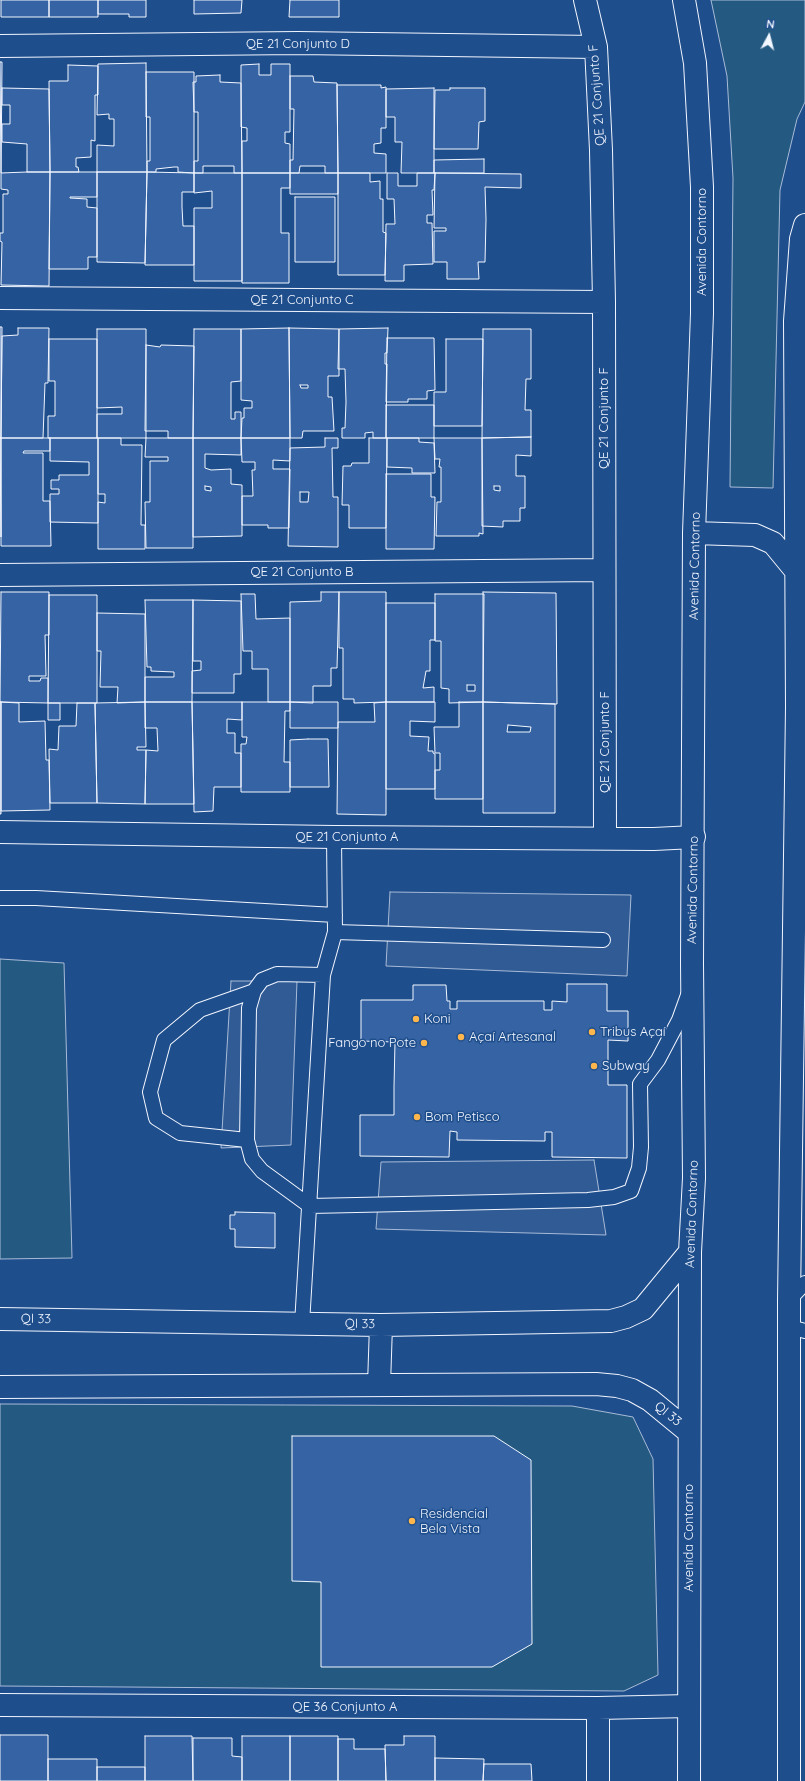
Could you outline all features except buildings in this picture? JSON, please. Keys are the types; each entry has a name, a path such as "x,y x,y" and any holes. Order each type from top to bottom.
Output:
{"street":[{"name":"QE 21 Conjunto F","path":"585,0 596,47 601,150 604,302 605,838"},
{"name":"Avenida Contorno","path":"684,0 695,63 702,187 702,313 694,533 694,837 692,963 694,1178 690,1252 689,1781"},
{"name":"QE 21 Conjunto D","path":"0,46 298,43 596,47"},
{"path":"789,1781 798,1329 789,1300 801,713 796,572 795,321 801,239 805,226"},
{"name":"QE 21 Conjunto C","path":"0,298 604,302"},
{"path":"795,426 805,398"},
{"path":"694,533 755,535 772,543 796,572"},
{"name":"QE 21 Conjunto B","path":"0,575 604,570"},
{"name":"QE 21 Conjunto A","path":"0,832 334,837 694,837"},
{"name":"QI 33","path":"0,1319 302,1324 612,1321 626,1317 642,1309 690,1252"},
{"path":"379,1385 381,1324"},
{"name":"QI 33","path":"0,1387 596,1384 617,1386 632,1390 650,1400 689,1432"},
{"name":"QE 36 Conjunto A","path":"0,1705 598,1708 689,1706"},
{"path":"598,1708 598,1781"}],"lane":[{"path":"302,1324 323,975 335,932 334,837"},
{"path":"0,898 36,898 335,914"},
{"path":"335,932 603,940"},
{"path":"323,975 277,974 262,980 254,990 249,1008 247,1140 252,1159 262,1171 310,1206 588,1200 614,1197 630,1191 638,1168 641,1147 640,1084 658,1060 679,1020 690,988 692,963"},
{"path":"247,1140 180,1133 156,1118 150,1092 164,1040 200,1010 254,990"},
{"path":"789,1300 805,1283"}],"shaded area":[{"path":"711,0 805,0 805,102 797,119 780,190 773,488 730,487 733,178 727,76"},
{"path":"390,892 631,895 627,976 386,966"},
{"path":"0,959 64,963 72,1258 0,1259"},
{"path":"231,981 297,981 291,1145 221,1148"},
{"path":"594,1160 606,1235 376,1229 381,1162"},
{"path":"0,1404 572,1406 633,1417 653,1459 658,1675 624,1691 0,1686"}],"place":[{"name":"Koni","path":"416,1019"},
{"name":"Tribus Açaí","path":"592,1032"},
{"name":"Açaí Artesanal","path":"461,1037"},
{"name":"Fango no Pote","path":"424,1043"},
{"name":"Subway","path":"594,1066"},
{"name":"Bom Petisco","path":"417,1117"},
{"name":"Residencial Bela Vista","path":"412,1521"}]}
